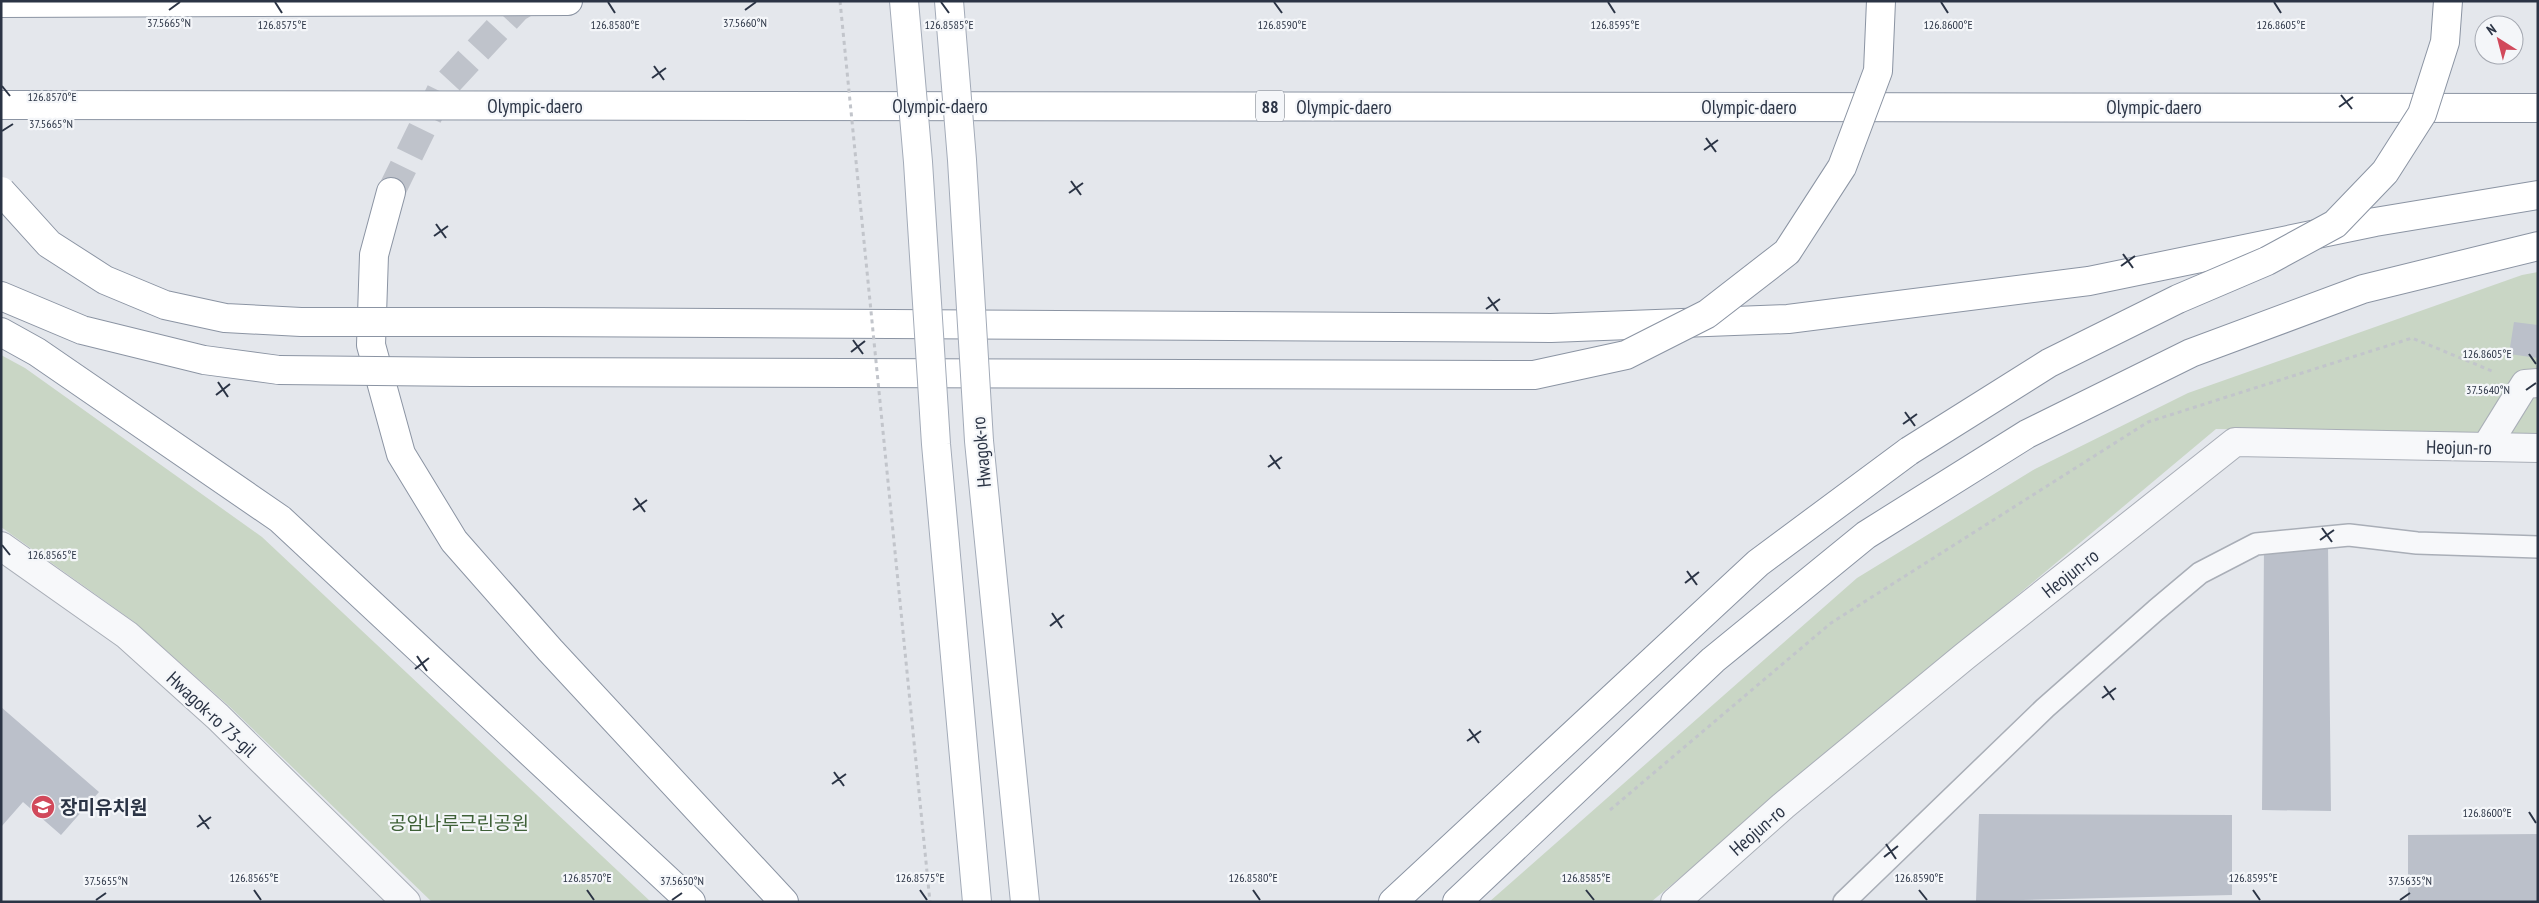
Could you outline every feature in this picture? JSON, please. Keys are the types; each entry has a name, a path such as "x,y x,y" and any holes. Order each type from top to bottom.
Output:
{"main road":[{"path":"1,3 568,1"},
{"path":"904,1 919,172 936,444 977,902"},
{"name":"Hwagok-ro","path":"949,1 962,160 979,441 1025,902"},
{"path":"1,296 82,330 204,360 279,370 1534,374 1626,355 1707,314 1787,252 1842,167 1852,141 1878,71 1881,1"},
{"path":"1393,902 1758,563 1909,451 2050,363 2178,299 2267,261 2335,224 2385,172 2422,114 2445,42 2448,1"},
{"name":"Olympic-daero","path":"1,105 2538,108"},
{"path":"1,191 49,244 105,280 165,305 225,318 302,322 1551,328 1788,319 2090,281 2375,222 2538,195"},
{"path":"391,192 374,255 371,345 401,454 454,541 550,650 784,902"},
{"path":"1457,902 1714,660 1774,610 1866,535 2027,434 2191,352 2218,342 2363,290 2538,246"},
{"path":"1,332 37,352 280,519 691,902"}],"street":[{"path":"2486,447 2532,384"},
{"name":"Heojun-ro","path":"1675,902 1783,806 1957,662 2235,442 2538,448"},
{"name":"Hwagok-ro 73-gil","path":"1,546 127,635 218,717 406,902"}],"lane":[{"path":"1844,902 2045,708 2156,610 2200,573 2248,548 2256,544 2349,535 2417,543 2538,547"}],"path":[{"path":"840,1 930,902"},
{"path":"1606,813 1831,623 2148,422 2412,338 2532,384"}],"green space":[{"path":"2538,272 2538,434 2216,429 1651,902 1489,902 1857,578 2035,469 2188,393 2522,275"},
{"name":"공암나루근린공원","path":"1,355 25,368 262,537 651,902 432,902 229,706 133,621 1,527"}],"building":[{"path":"2514,322 2538,325 2538,358 2509,354"},
{"path":"2264,545 2328,545 2331,811 2262,810"},
{"path":"1,707 99,792 61,835 23,802 1,827"},
{"path":"1979,814 2232,815 2232,895 1976,901"},
{"path":"2538,834 2538,902 2408,902 2408,835"}],"tunnel":[{"path":"391,192 441,90 517,8 529,1"}],"place":[{"name":"장미유치원","path":"43,807"}]}
